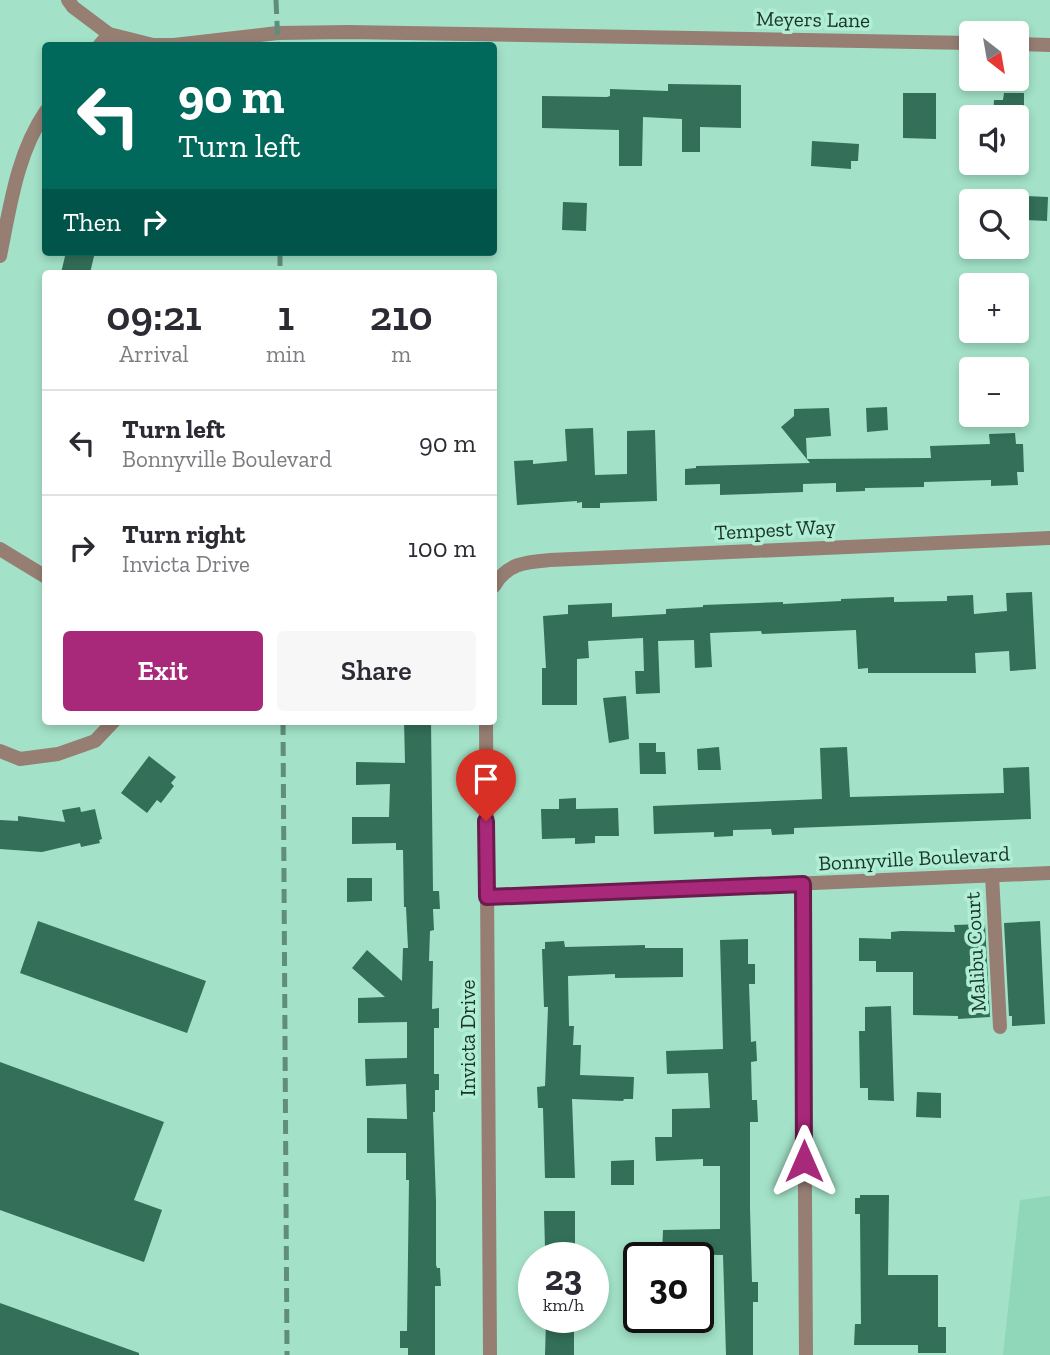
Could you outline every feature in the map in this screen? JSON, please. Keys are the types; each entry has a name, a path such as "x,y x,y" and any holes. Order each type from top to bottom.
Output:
{"street":[{"path":"68,0 73,7 109,34 102,42"},
{"name":"Meyers Lane","path":"200,42 278,33 348,32 959,43"},
{"name":"Meyers Lane","path":"109,34 141,42"},
{"path":"1029,44 1050,45"},
{"path":"0,256 22,162 30,139 42,118"},
{"name":"Tempest Way","path":"497,582 504,572 523,562 1050,538"},
{"path":"0,549 42,575"},
{"path":"0,751 20,759 58,754 95,741 110,725"},
{"name":"Invicta Drive","path":"486,725 490,1355"},
{"name":"Bonnyville Boulevard","path":"487,897 1050,873"},
{"name":"Malibu Court","path":"992,875 1000,1027"},
{"path":"803,884 806,1355"}],"shaded area":[{"path":"1050,1196 1050,1355 1003,1355 1020,1200"}],"building":[{"path":"668,84 741,85 741,128 700,127 700,152 682,152 682,119 643,117 642,166 619,166 619,130 542,128 542,96 607,97 610,96 610,89 668,91"},
{"path":"903,93 936,93 936,139 903,138"},
{"path":"1004,93 1024,93 1024,105 994,105 994,100 1003,100"},
{"path":"812,141 859,144 858,161 851,161 851,169 811,166"},
{"path":"1029,196 1048,197 1047,221 1029,220"},
{"path":"563,202 587,203 586,231 562,230"},
{"path":"65,256 94,256 91,270 62,270"},
{"path":"887,407 888,430 867,432 866,408"},
{"path":"829,408 831,436 806,438 807,459 931,458 930,446 990,444 989,434 1015,433 1016,444 1023,444 1024,472 1017,472 1018,485 991,486 991,480 924,482 924,487 865,488 865,491 836,492 836,483 803,484 803,492 720,495 720,484 685,485 685,469 696,466 810,463 781,427 794,416 794,409"},
{"path":"593,428 595,475 627,474 627,431 655,430 657,501 600,503 600,508 582,508 582,502 577,501 517,505 514,461 533,460 533,464 567,461 565,429"},
{"path":"1032,592 1036,669 1010,671 1009,651 975,653 976,673 868,673 868,668 858,669 856,630 710,633 712,667 695,668 694,640 658,641 660,693 636,694 635,671 644,671 643,638 588,641 589,658 577,659 577,705 542,705 542,668 546,668 543,616 568,614 568,605 612,603 612,617 666,614 666,609 703,605 783,604 894,597 894,602 947,601 947,596 973,595 974,614 1007,611 1006,593"},
{"path":"626,696 629,739 609,743 603,698"},
{"path":"404,725 431,725 433,891 439,891 440,909 433,909 434,930 430,931 429,961 433,961 432,1009 439,1008 439,1028 434,1028 434,1074 439,1074 439,1090 435,1090 433,1112 436,1265 440,1268 441,1286 435,1286 435,1355 408,1355 408,1348 400,1348 400,1331 407,1331 409,1180 406,1180 406,1153 367,1153 367,1118 407,1119 406,1084 366,1086 365,1059 407,1058 407,1022 358,1023 358,998 385,997 352,968 367,950 402,981 403,948 408,948 403,850 396,850 396,843 352,844 352,817 389,817 390,784 356,785 356,762 405,763"},
{"path":"639,743 656,743 656,752 665,752 666,774 640,774"},
{"path":"719,747 721,770 698,770 697,749"},
{"path":"847,747 850,797 1004,793 1003,768 1029,767 1031,819 794,828 794,834 772,835 771,829 733,830 733,836 714,837 714,832 654,834 653,806 822,799 820,748"},
{"path":"149,756 176,777 171,783 174,786 161,803 157,800 147,813 121,793"},
{"path":"576,798 576,809 618,808 619,836 595,836 595,843 575,844 575,838 542,839 541,809 559,809 559,799"},
{"path":"80,807 81,812 95,809 102,839 99,840 100,843 81,847 80,843 42,852 0,849 0,820 18,821 18,816 65,822 62,810"},
{"path":"347,878 372,878 372,901 347,902"},
{"path":"38,921 206,981 187,1033 20,973"},
{"path":"1040,921 1045,1024 1012,1026 1012,1016 1009,1016 1004,923"},
{"path":"985,924 990,1017 958,1019 958,1016 913,1015 913,972 876,972 876,961 859,961 859,938 891,939 891,932 901,931 955,932 954,925"},
{"path":"748,939 748,964 755,964 755,984 749,984 751,1042 756,1041 757,1061 751,1062 752,1100 757,1100 758,1122 750,1122 752,1282 758,1282 758,1302 753,1302 753,1355 726,1355 723,1255 714,1255 714,1242 662,1242 663,1230 720,1229 720,1166 703,1166 703,1159 656,1161 655,1137 672,1137 672,1109 710,1108 708,1073 667,1074 666,1051 723,1049 720,940"},
{"path":"564,941 565,947 645,945 645,948 683,948 683,977 615,978 615,974 568,976 569,1026 574,1026 573,1045 581,1045 580,1075 634,1077 633,1099 572,1099 575,1178 545,1178 543,1108 538,1108 537,1087 545,1086 548,1007 544,1007 542,949 545,949 545,942"},
{"path":"891,1006 894,1101 868,1100 868,1088 860,1088 859,1031 865,1031 865,1007"},
{"path":"0,1062 164,1122 134,1200 162,1210 144,1262 0,1210"},
{"path":"917,1092 941,1093 941,1118 916,1117"},
{"path":"634,1160 634,1185 611,1185 611,1161"},
{"path":"860,1195 889,1195 888,1275 938,1275 938,1327 946,1327 946,1353 918,1353 918,1345 854,1345 855,1324 861,1324 860,1214 855,1214 855,1198 860,1198"},
{"path":"544,1211 575,1211 575,1242 545,1242"},
{"path":"0,1303 139,1353 139,1355 0,1355"},
{"path":"546,1333 574,1333 574,1355 545,1355"}],"railway":[{"path":"276,0 278,42"},
{"path":"280,256 280,270"},
{"path":"283,725 287,1355"}],"route":[{"path":"486,821 487,897 803,884 804,1161"}]}
